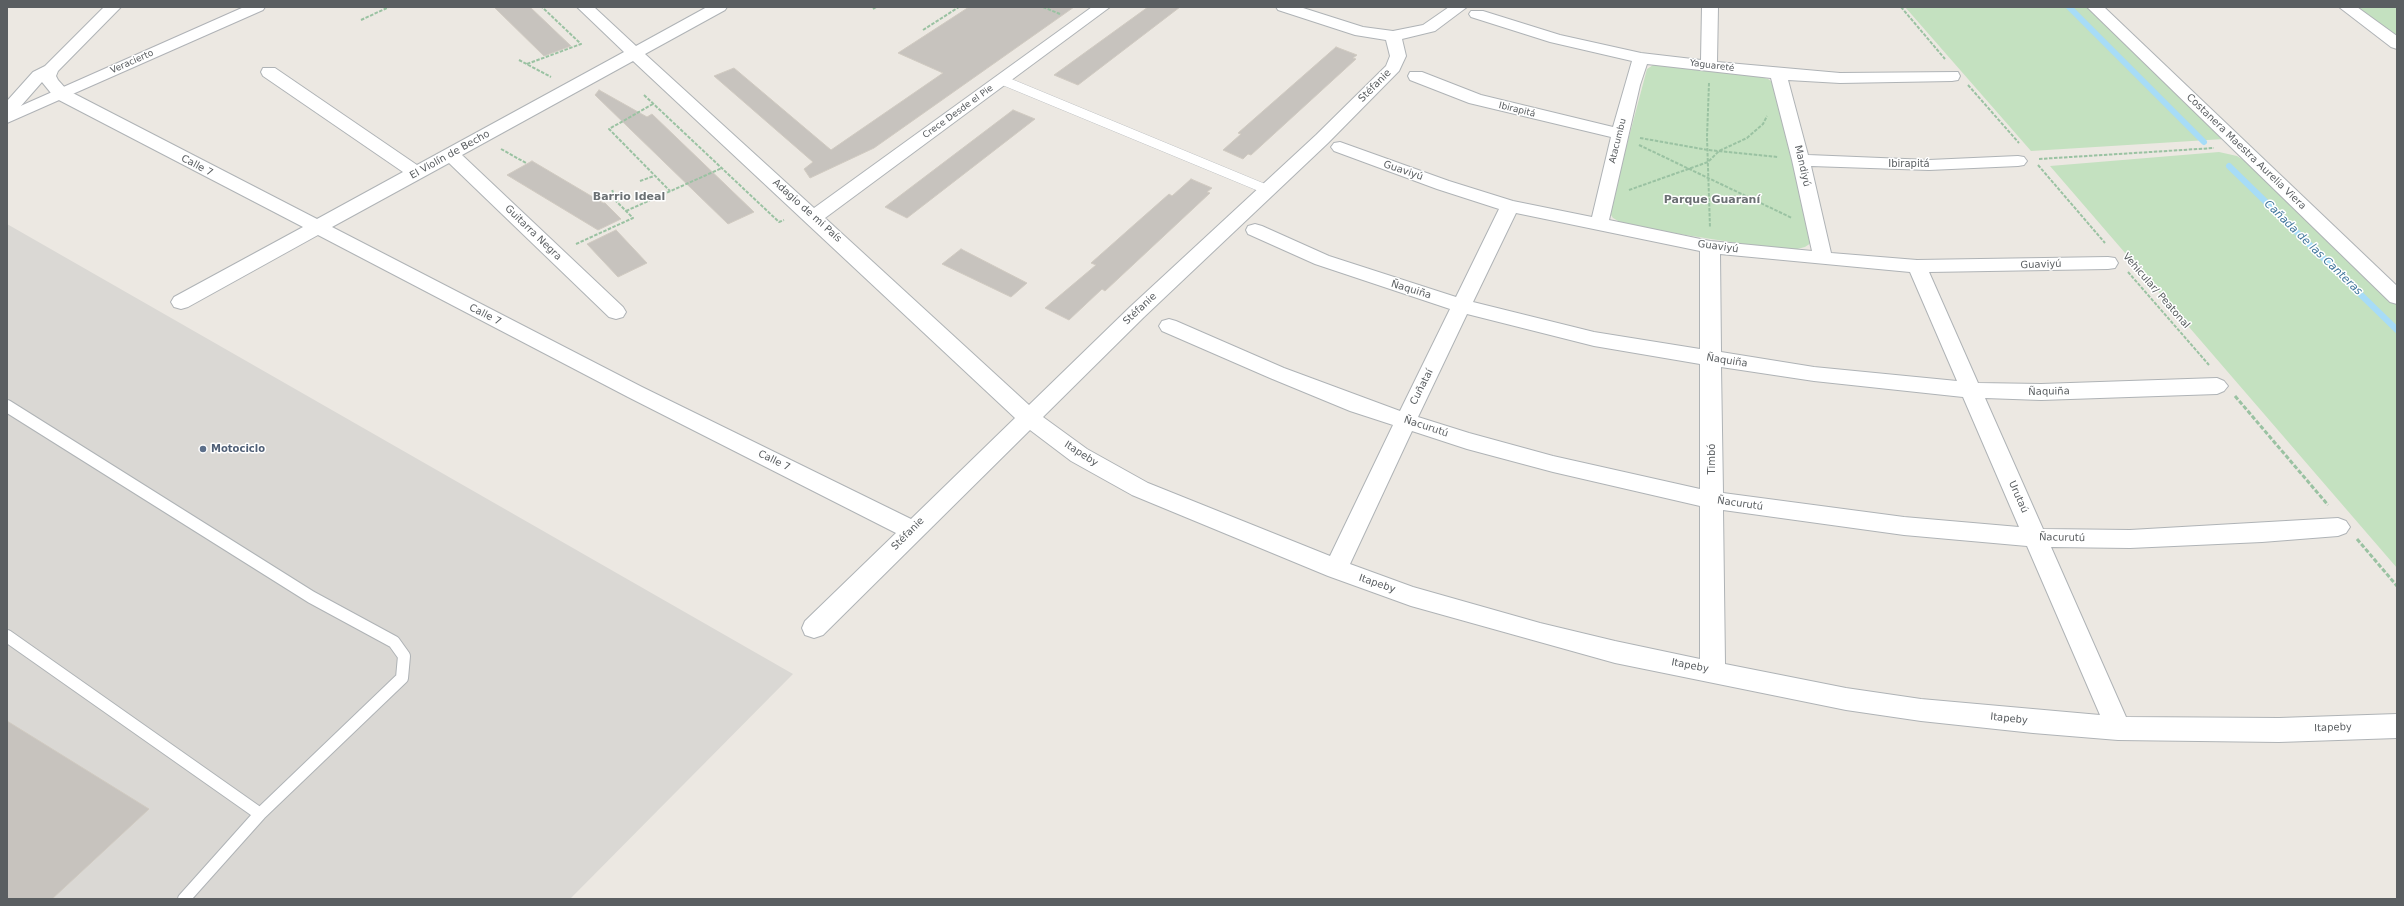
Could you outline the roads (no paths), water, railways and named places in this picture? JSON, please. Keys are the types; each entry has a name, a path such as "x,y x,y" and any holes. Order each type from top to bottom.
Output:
{"street":[{"path":"7,111 39,76 51,68 113,7"},
{"name":"Veracierto","path":"7,118 258,7"},
{"name":"Adagio de mi País","path":"585,7 1028,417"},
{"name":"El Violín de Becho","path":"181,302 718,7"},
{"name":"Crece Desde el Pie","path":"810,214 1002,80 1102,7"},
{"path":"1284,7 1361,32 1393,36 1413,33 1429,28 1459,7"},
{"path":"1709,66 1710,7"},
{"name":"Costanera Maestra Aurelia Viera","path":"2095,7 2397,298"},
{"path":"2347,7 2397,44"},
{"name":"Yaguareté","path":"1477,14 1556,39 1641,58 1778,74 1879,78 1956,74"},
{"name":"Stéfanie","path":"814,628 1028,417 1137,312 1268,190 1393,68 1398,56 1393,36"},
{"name":"Atacumbu","path":"1600,218 1620,134 1641,58"},
{"path":"51,68 48,76 50,81 61,94"},
{"path":"270,72 416,173"},
{"name":"Mandiyú","path":"1778,74 1823,259"},
{"name":"Ibirapitá","path":"1416,76 1476,99 1620,134"},
{"name":"Calle 7","path":"61,94 316,228 635,392 912,530"},
{"name":"Guaviyú","path":"1340,147 1429,180 1510,206 1600,218 1710,246 1823,259 1918,266 2117,266"},
{"name":"Guitarra Negra","path":"450,154 616,312"},
{"name":"Ibirapitá","path":"1800,160 1840,163 1929,165 2025,156"},
{"name":"Cuñataí","path":"1336,569 1348,540 1510,206"},
{"name":"Ñaquiña","path":"1255,230 1322,260 1461,306 1594,339 1711,358 1821,375 1909,385 1972,390 2041,392 2220,382"},
{"name":"Timbó","path":"1710,246 1713,671"},
{"name":"Urutaú","path":"1918,266 2118,728"},
{"name":"Ñacurutú","path":"1169,326 1277,373 1406,421 1467,441 1553,464 1712,500 1904,526 2036,538 2130,539 2262,533 2342,525"},
{"name":"Itapeby","path":"1028,417 1079,455 1140,488 1336,569 1411,596 1540,633 1615,652 1846,699 1921,710 2032,722 2118,728 2279,730 2397,726"}],"lane":[{"path":"1002,80 1268,190"},
{"path":"7,406 311,597 394,642 404,656 402,678 260,814 184,899"},
{"path":"7,636 260,814"}],"waterway":[{"name":"Cañada de las Canteras","path":"2069,7 2204,142"},
{"name":"Cañada de las Canteras","path":"2229,166 2397,330"}],"place":[{"name":"Motociclo","path":"203,449"}],"district":[{"name":"Barrio Ideal","path":"629,197"},
{"name":"Parque Guaraní","path":"1712,200"}]}
